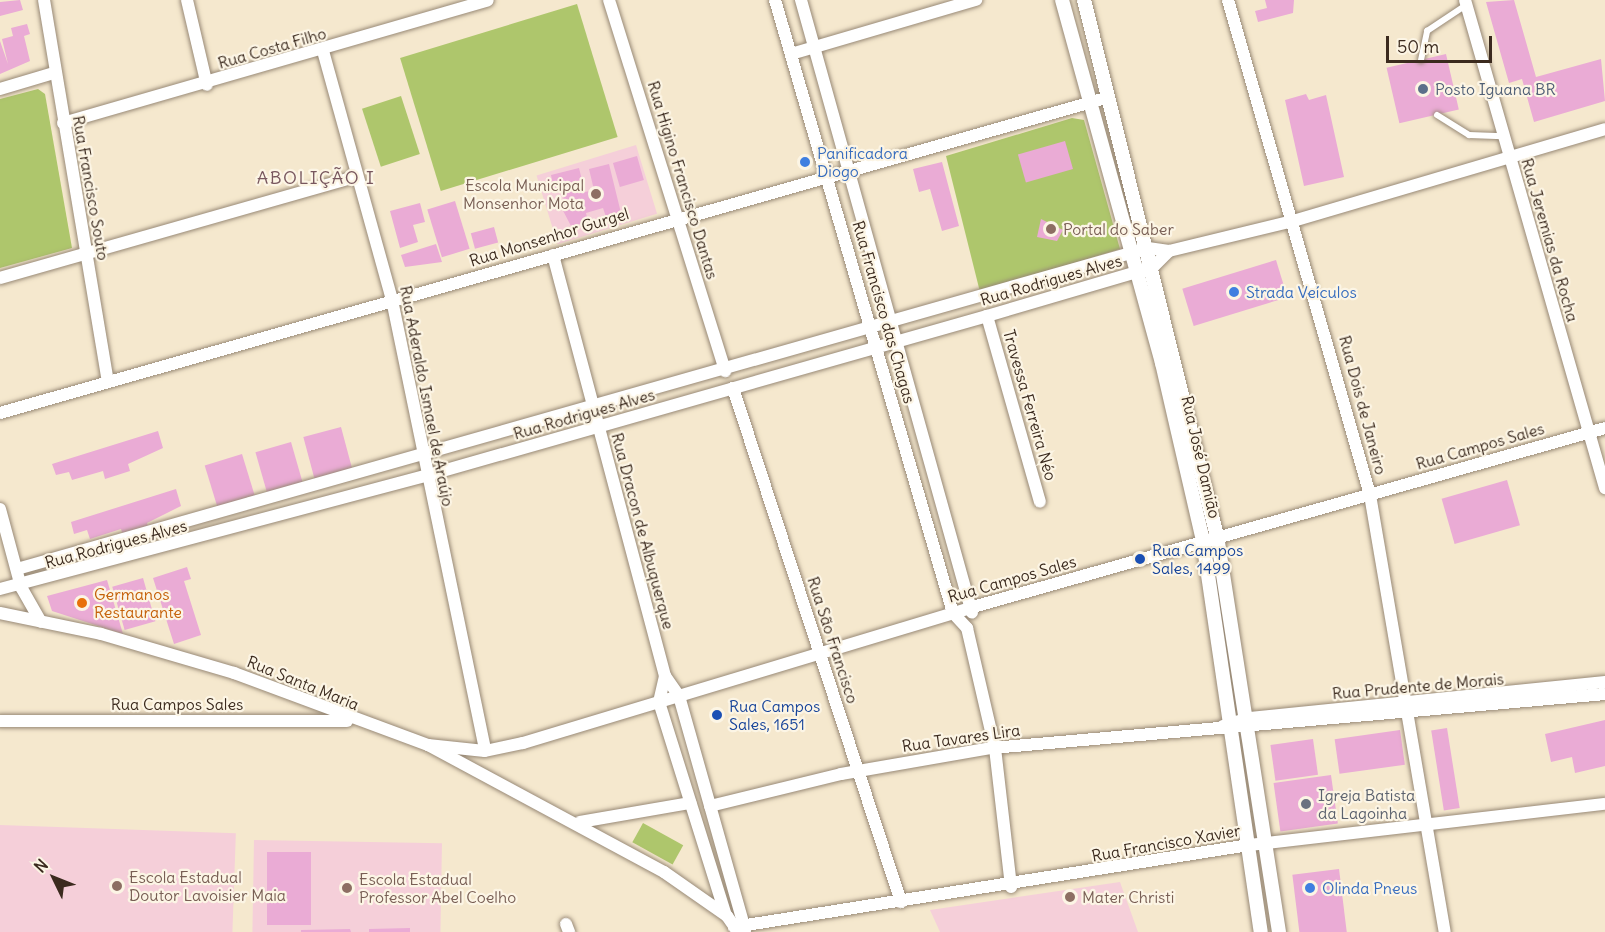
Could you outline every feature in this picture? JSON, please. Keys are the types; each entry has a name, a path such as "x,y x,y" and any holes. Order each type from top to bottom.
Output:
{"street":[{"name":"Rua Francisco Souto","path":"44,0 54,73 108,382"},
{"path":"187,0 207,85"},
{"name":"Rua Costa Filho","path":"63,123 207,85 488,0"},
{"name":"Rua Higino Francisco Dantas","path":"609,0 725,371"},
{"name":"Rua Francisco das Chagas","path":"776,0 953,613 967,628"},
{"name":"Rua Francisco das Chagas","path":"801,0 890,324 973,607 967,628 995,748 1011,887"},
{"path":"791,54 815,49 976,0"},
{"name":"Rua José Damião","path":"1062,0 1132,253 1203,541 1261,932"},
{"name":"Rua José Damião","path":"1084,0 1148,248 1218,536 1250,723 1278,932"},
{"name":"Rua Dois de Janeiro","path":"1228,0 1370,495 1408,709 1424,829 1445,932"},
{"name":"Rua Jeremias da Rocha","path":"1466,2 1605,488"},
{"name":"Rua Aderaldo Ismael de Araújo","path":"323,51 392,300 425,476 485,750"},
{"path":"0,90 54,73"},
{"name":"Rua Monsenhor Gurgel","path":"0,412 553,255 678,216 828,177 1109,97"},
{"name":"Rua Rodrigues Alves","path":"17,569 422,458 1148,248 1169,251 1293,221 1605,129"},
{"path":"0,278 357,176"},
{"name":"Rua Rodrigues Alves","path":"0,589 21,587 425,476 987,316 1152,267 1169,251"},
{"name":"Rua Dracon de Albuquerque","path":"553,255 665,676 679,696 710,806 740,929"},
{"name":"Travessa Ferreira Néo","path":"987,316 1040,502"},
{"name":"Rua São Francisco","path":"733,388 902,902"},
{"name":"Rua Campos Sales","path":"428,745 485,750 659,702 1218,536 1605,428"},
{"path":"0,508 21,587 41,622"},
{"name":"Rua Santa Maria","path":"0,613 234,673 354,721 428,745 580,822 727,916 740,929"},
{"name":"Rua Dracon de Albuquerque","path":"659,702 665,676"},
{"name":"Rua Prudente de Morais","path":"1408,709 1605,682"},
{"name":"Rua Prudente de Morais","path":"1229,726 1605,694"},
{"path":"659,702 727,916"},
{"name":"Rua Campos Sales","path":"0,721 354,721"},
{"name":"Rua Tavares Lira","path":"710,806 858,771 995,748 1229,726"},
{"path":"580,822 690,803"},
{"name":"Rua Francisco Xavier","path":"740,929 902,902 1011,887 1249,845 1424,829 1605,804"}],"lane":[{"path":"1421,60 1427,31 1466,2"},
{"path":"1437,115 1469,135 1503,136"}],"shaded area":[{"name":"Escola Municipal Monsenhor Mota","path":"636,145 657,214 558,244 537,175"},
{"name":"Escola Estadual Doutor Lavoisier Maia","path":"0,825 236,833 232,932 0,932"},
{"name":"Escola Estadual Professor Abel Coelho","path":"254,840 442,843 440,932 252,932"},
{"name":"Mater Christi","path":"1120,882 1138,932 940,932 930,910"}],"green space":[{"path":"577,4 618,137 441,191 400,58"},
{"path":"38,89 45,94 72,248 0,268 0,99"},
{"path":"401,96 420,154 381,167 362,109"},
{"path":"1072,118 1084,120 1120,249 980,292 946,156"},
{"path":"643,823 683,845 673,865 632,842"}],"building":[{"path":"20,0 23,10 0,16 0,2"},
{"path":"1265,0 1294,0 1293,13 1258,22 1255,11 1267,8"},
{"path":"1514,0 1536,77 1601,59 1605,101 1534,122 1522,79 1509,83 1486,2"},
{"path":"27,24 30,34 24,36 30,61 0,74 0,41 8,64 2,39 13,36 11,28"},
{"name":"Posto Iguana BR","path":"1446,54 1459,110 1399,123 1387,68"},
{"path":"1306,94 1309,100 1326,95 1344,177 1304,186 1285,100"},
{"path":"1065,141 1073,169 1026,182 1018,155"},
{"path":"637,156 644,180 620,187 613,163"},
{"path":"942,162 959,226 942,231 930,189 919,192 913,169"},
{"path":"609,164 621,213 606,217 603,208 586,213 588,222 571,226 558,201 564,200 561,188 554,190 551,175 579,168 585,192 594,190 589,169"},
{"path":"455,201 470,249 442,257 427,209"},
{"path":"420,203 425,222 413,225 418,242 400,248 390,211"},
{"name":"Portal do Saber","path":"1041,219 1063,230 1057,241 1037,237"},
{"path":"494,227 498,242 475,249 471,233"},
{"path":"436,244 442,262 405,267 401,255"},
{"name":"Strada Veículos","path":"1276,260 1287,297 1194,326 1182,289"},
{"path":"341,427 353,472 315,482 303,437"},
{"path":"158,431 163,448 128,464 130,471 105,479 103,471 72,480 69,472 56,475 52,464"},
{"path":"291,442 303,484 268,494 255,452"},
{"path":"242,454 255,497 218,508 205,465"},
{"path":"1507,480 1520,525 1455,544 1442,499"},
{"path":"176,489 181,506 147,523 149,530 124,538 121,529 90,539 87,530 74,534 71,522"},
{"path":"187,567 191,579 184,581 201,635 174,644 153,578"},
{"path":"143,578 155,621 125,630 112,587"},
{"name":"Germanos Restaurante","path":"107,580 123,634 52,611 47,596"},
{"path":"1605,720 1605,766 1575,773 1572,757 1551,762 1545,734"},
{"path":"1447,728 1460,808 1444,811 1431,731"},
{"path":"1400,730 1405,765 1340,774 1335,739"},
{"path":"1313,739 1318,775 1275,781 1270,745"},
{"name":"Igreja Batista da Lagoinha","path":"1331,775 1338,824 1280,832 1274,783"},
{"path":"267,852 311,852 311,925 267,925"},
{"path":"1339,869 1347,932 1299,932 1292,875"},
{"path":"410,928 410,932 369,932 369,929"},
{"path":"350,929 351,932 301,932 301,930"}],"place":[{"name":"Posto Iguana BR","path":"1423,89"},
{"name":"Panificadora Diogo","path":"805,162"},
{"name":"Escola Municipal Monsenhor Mota","path":"596,194"},
{"name":"Portal do Saber","path":"1051,229"},
{"name":"Strada Veículos","path":"1234,292"},
{"name":"Rua Campos Sales, 1499","path":"1140,559"},
{"name":"Germanos Restaurante","path":"82,603"},
{"name":"Rua Campos Sales, 1651","path":"717,715"},
{"name":"Igreja Batista da Lagoinha","path":"1306,804"},
{"name":"Escola Estadual Doutor Lavoisier Maia","path":"117,886"},
{"name":"Escola Estadual Professor Abel Coelho","path":"347,888"},
{"name":"Olinda Pneus","path":"1310,888"},
{"name":"Mater Christi","path":"1070,897"}],"district":[{"name":"ABOLIÇÃO I","path":"316,178"}]}
